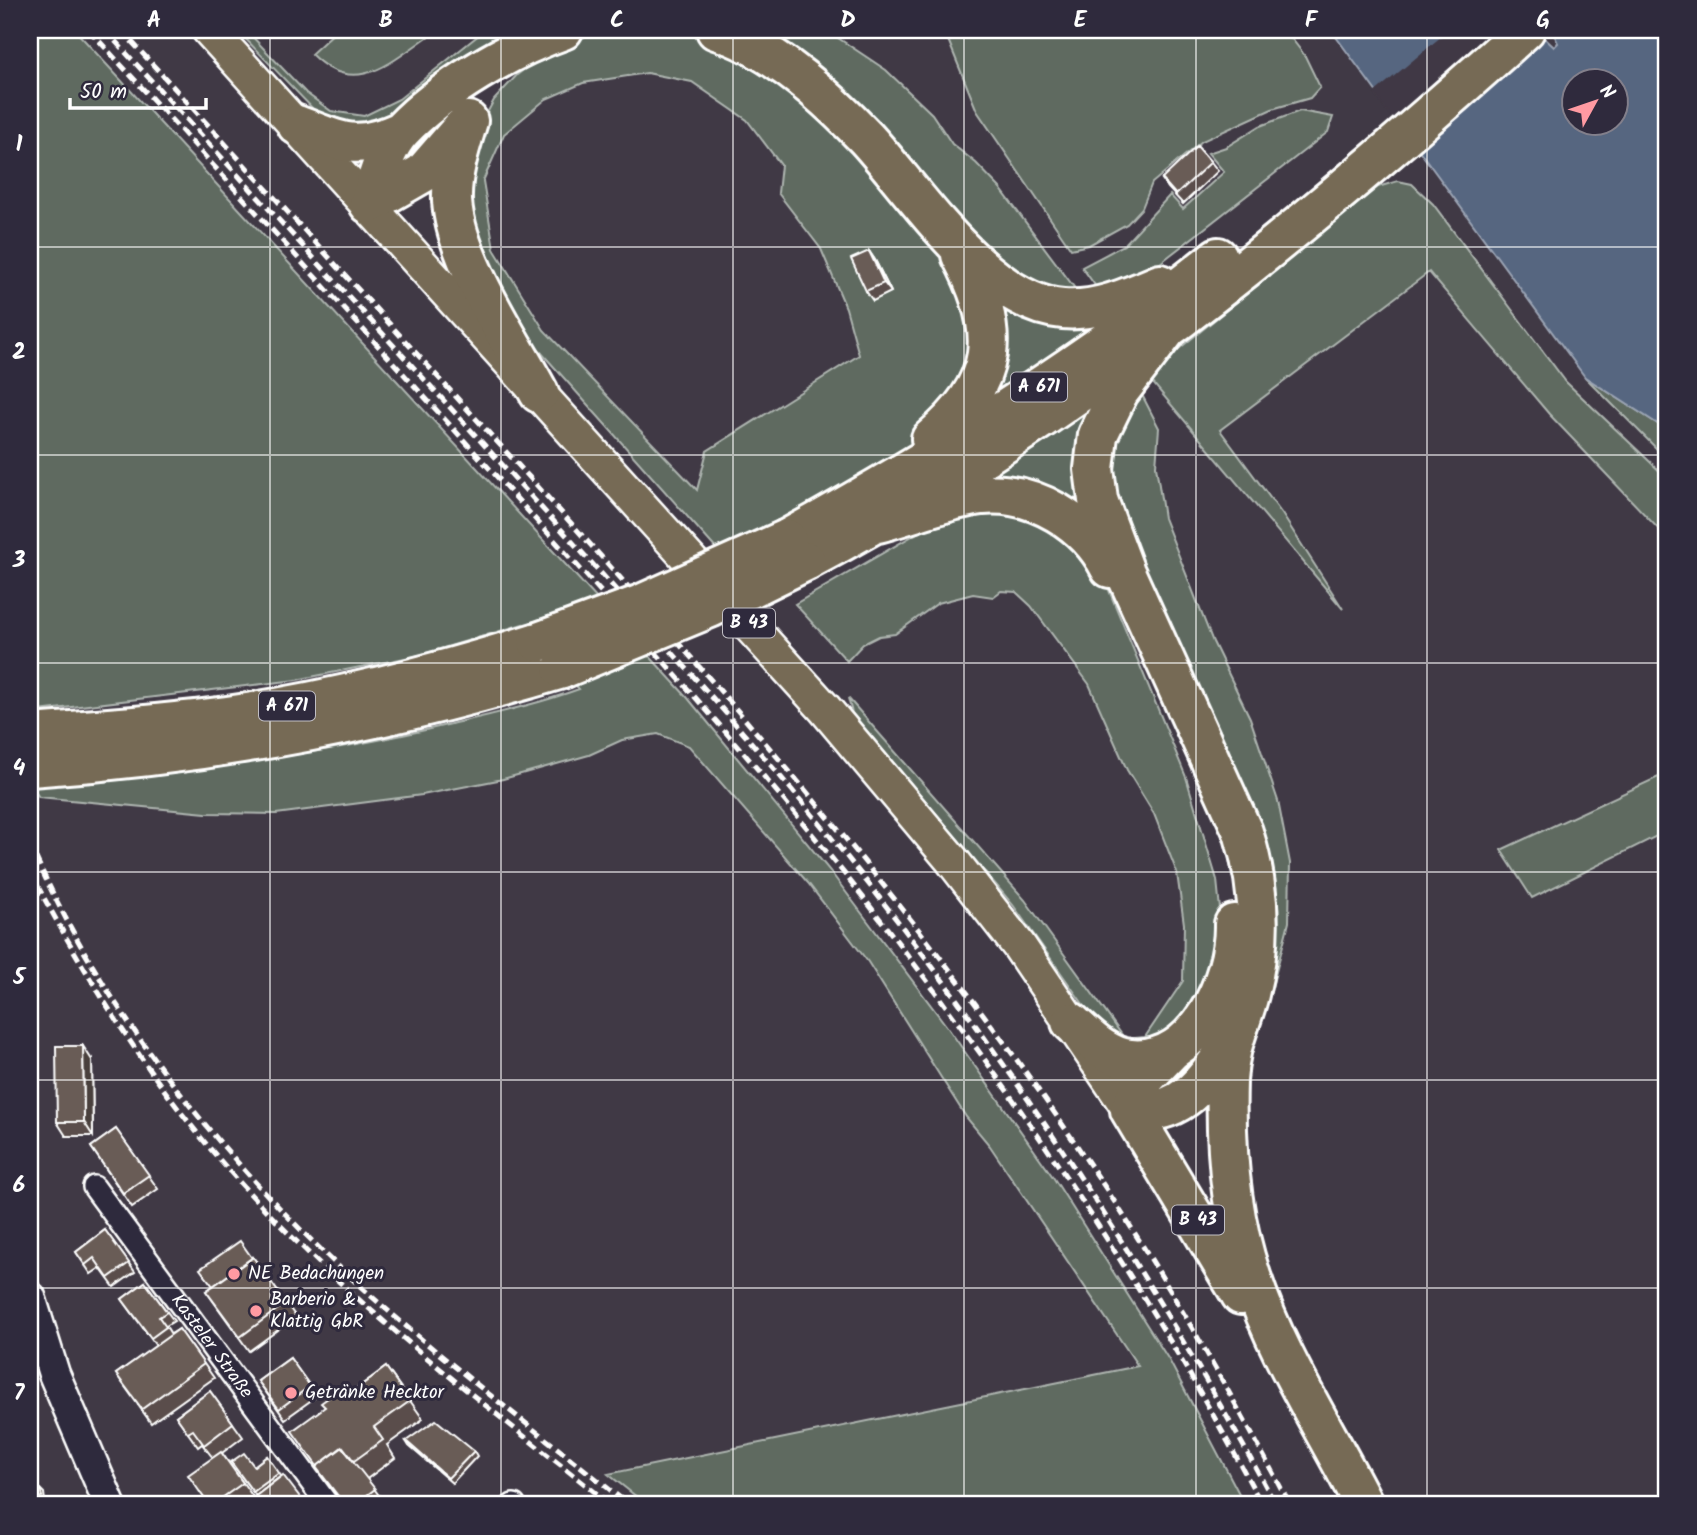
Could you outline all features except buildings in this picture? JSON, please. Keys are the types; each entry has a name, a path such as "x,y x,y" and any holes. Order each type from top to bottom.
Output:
{"highway":[{"path":"297,125 347,144 374,144 401,131 470,78 563,30"},
{"path":"716,30 756,49 825,100 874,147 955,244 996,279 1033,301 1061,309 1114,303 1210,263"},
{"name":"A 671","path":"30,734 158,724 297,704 419,678 550,655 686,619 797,550 1037,424 1165,332 1355,162 1488,30"},
{"name":"A 671","path":"869,511 1210,263 1355,162 1525,30"},
{"path":"369,205 423,173 468,121 490,84 519,51"},
{"path":"468,121 455,167 452,200 457,230 467,260 539,393"},
{"path":"369,205 385,160 401,131"},
{"path":"869,511 963,409 982,377 988,350 987,322 979,289 955,244"},
{"path":"869,511 980,495 1010,496 1038,503 1070,520 1090,539 1107,561 1185,737 1216,827 1232,896 1232,952 1221,989 1200,1023 1143,1080 1135,1093 1130,1110 1148,1114 1167,1110 1185,1099 1208,1077 1231,1042 1248,998 1258,951 1258,902 1243,832 1109,534 1098,500 1094,469 1098,435 1108,411 1165,332"},
{"name":"A 671","path":"30,767 161,756 304,734 434,706 550,655"},
{"path":"1071,1022 1098,1046 1128,1059 1148,1058 1172,1050"},
{"path":"1231,1042 1228,1145 1241,1238 1264,1311 1318,1419"},
{"name":"B 43","path":"1130,1110 1262,1332 1318,1419 1364,1505"},
{"name":"B 43","path":"1262,1332 1346,1505"}],"main road":[{"name":"B 43","path":"209,30 761,635 952,860 1018,946 1130,1110"},
{"path":"30,1297 54,1374 110,1505"}],"street":[{"name":"Kasteler Straße","path":"94,1187 328,1505"}],"green space":[{"path":"30,30 75,30 687,697 830,871 948,1028 1053,1177 1169,1360 1245,1505 647,1505 608,1474 1138,1366 990,1146 966,1117 868,962 808,883 689,746 658,734 622,740 589,755 503,779 422,795 276,814 206,813 39,797 31,786 189,769 346,746 499,712 579,689 523,624 420,655 296,680 30,712"},
{"path":"237,30 246,30 306,93 331,111 364,116 399,99 485,30 522,30 409,110 355,130 316,112"},
{"path":"337,30 438,30 376,70 344,74 328,68 311,54"},
{"path":"617,30 683,30 737,50 779,73 939,243 979,338 945,416 898,455 742,543 718,551 523,332 492,289 465,199 480,126 494,100 517,75 539,58 571,40","holes":["647,73 692,82 747,120 781,165 778,193 821,249 846,308 859,355 707,451 697,490 544,330 494,249 483,181 504,134 546,99 583,83"]},
{"path":"752,30 826,30 886,70 932,114 952,144 976,163 1000,188 1079,294 1020,285"},
{"path":"944,30 1285,30 1305,56 1320,87 1310,98 1272,109 1202,141 1152,183 1142,208 1127,224 1089,245 1071,249 977,111"},
{"path":"1300,111 1333,117 1328,132 1155,267 1099,291 1082,267 1124,245 1170,195 1183,209 1224,172 1208,153 1226,147 1260,126"},
{"path":"1398,181 1412,184 1433,204 1566,382 1667,478 1667,538 1549,414 1429,272 1220,430 1282,514 1343,609 1152,382 1148,374 1378,187"},
{"path":"993,305 1113,313 962,420"},
{"path":"1585,377 1667,430 1667,459"},
{"path":"1105,391 1090,505 1073,514 937,504"},
{"path":"1140,391 1159,428 1156,466 1164,518 1213,642 1250,718 1278,801 1290,863 1289,922 1271,991 1263,998 1229,786 1103,463"},
{"path":"965,512 1042,516 1106,583 1186,777 1217,880 1221,919 1204,997 1162,1048 1107,1038 1013,905 852,713 848,698 1025,900 1125,1039 1145,1037 1183,981 1184,924 1177,873 1154,814 1127,770 1089,684 1031,606 1016,592 1001,591 993,597 973,594 938,603 895,634 879,636 863,644 847,661 795,604 921,531"},
{"path":"1667,773 1667,831 1532,898 1501,850"}],"water":[{"path":"1331,30 1536,30 1554,47 1558,43 1552,30 1667,30 1667,430 1585,377"}],"pier":[{"path":"1449,30 1541,30 1546,36 1417,152 1374,93"}],"railway":[{"path":"89,30 642,638 829,854 979,1052 1081,1199 1175,1350 1262,1505"},
{"path":"105,30 664,643 840,848 937,973 1092,1195 1187,1348 1276,1505"},
{"path":"121,30 679,643 891,895 1025,1071 1116,1204 1194,1331 1290,1505"},
{"path":"30,844 89,960 124,1015 202,1121 245,1171 290,1219 371,1296 629,1505"},
{"path":"30,872 70,944 135,1048 182,1114 253,1197 300,1245 400,1336 611,1505"}],"place":[{"name":"NE Bedachungen","path":"234,1274"},
{"name":"Barberio & Klattig GbR","path":"256,1311"},
{"name":"Getränke Hecktor","path":"291,1393"}]}
